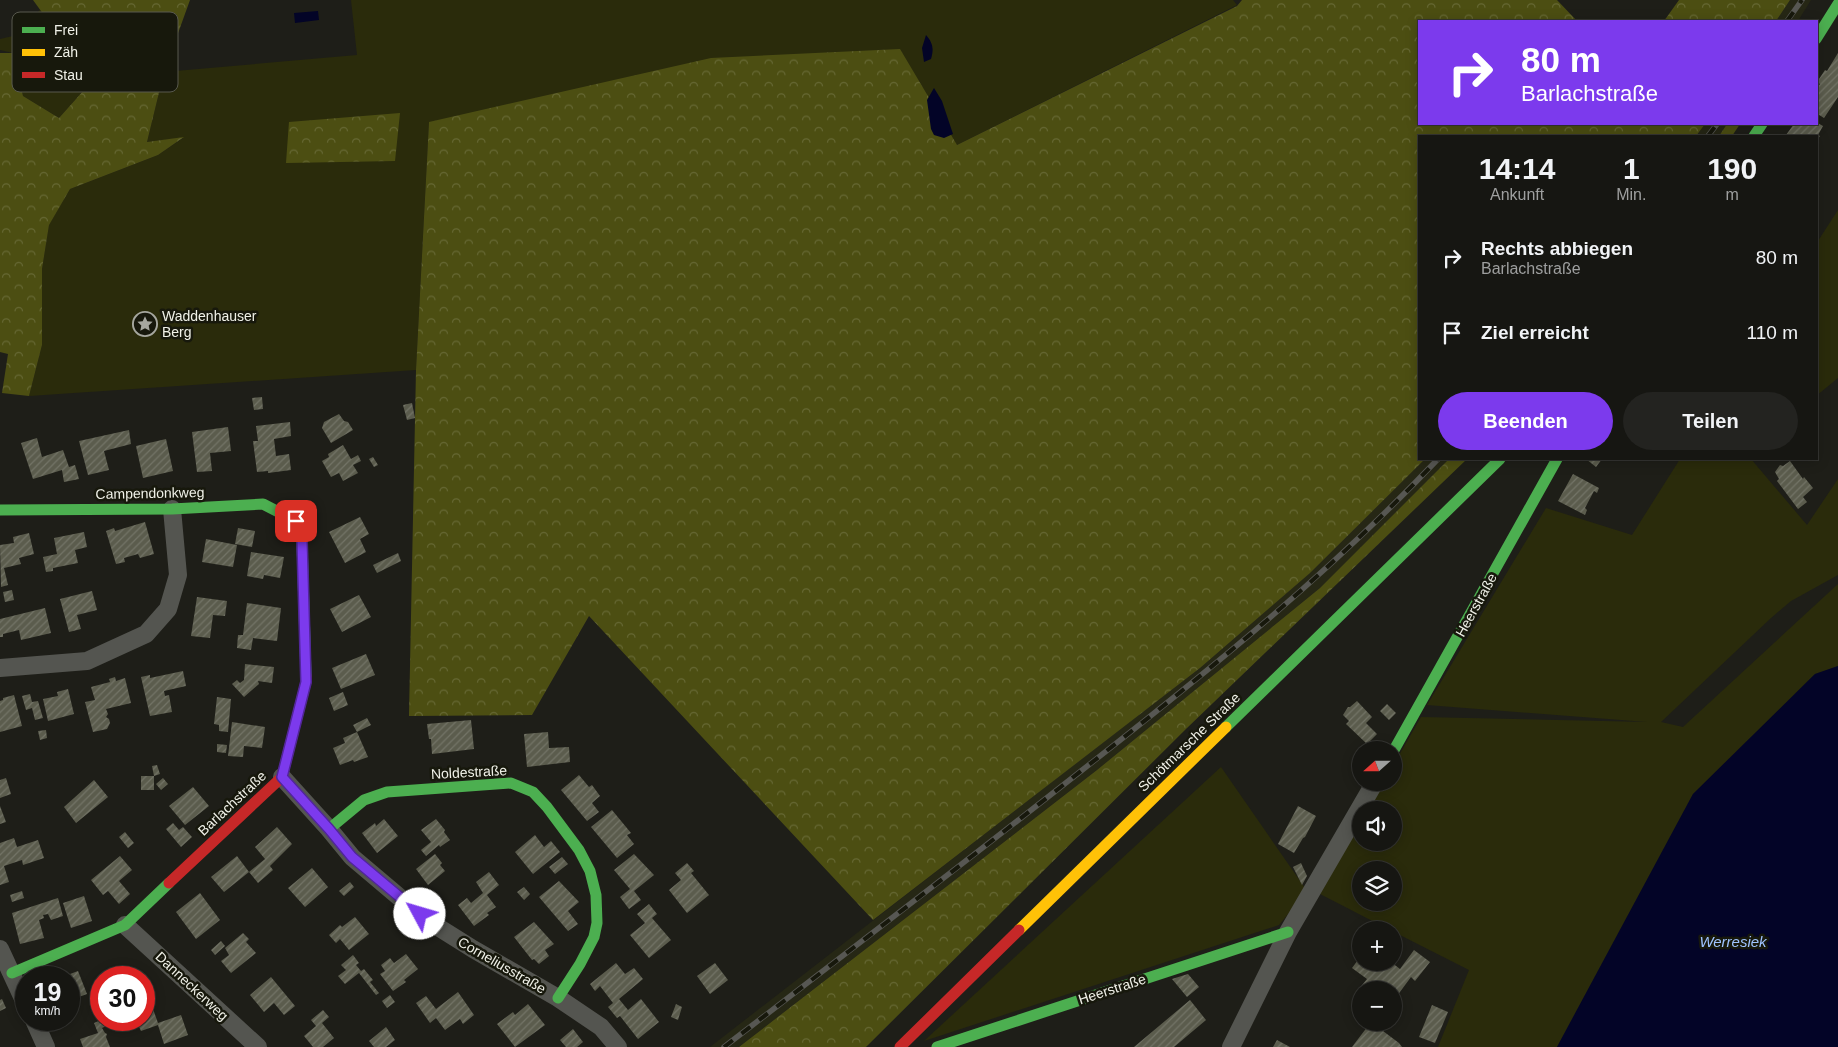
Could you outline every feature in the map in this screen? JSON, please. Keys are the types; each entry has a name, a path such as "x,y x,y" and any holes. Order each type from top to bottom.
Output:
{"street":[{"path":"1818,36 1838,4"},
{"name":"Schötmarsche Straße","path":"900,1047 1499,460"},
{"name":"Heerstraße","path":"1399,741 1556,460"},
{"name":"Campendonkweg","path":"0,510 172,508 263,504 296,521"},
{"path":"0,668 86,661 146,634 168,609 178,575 172,508"},
{"name":"Barlachstraße","path":"12,973 125,925 282,777 306,682 302,541 296,521"},
{"name":"Corneliusstraße","path":"282,777 352,857 430,922 558,998 601,1027 618,1047"},
{"name":"Noldestraße","path":"329,829 364,800 387,792 511,784 524,786 535,793 582,852 593,877 597,901 597,927 588,950 558,998"},
{"path":"1231,1047 1288,932 1370,791"},
{"name":"Danneckerweg","path":"125,925 258,1047"},
{"name":"Heerstraße","path":"937,1047 1288,932"},
{"path":"0,949 15,980"},
{"path":"39,1031 46,1047"}],"shaded area":[{"path":"351,0 1233,0 1237,5 957,145 429,122 416,370 29,396 42,345 42,269 49,224 70,189 158,155 183,138 147,142 159,92 178,92 178,71 357,55"},
{"path":"1790,0 1811,0 1799,20 1777,20"},
{"path":"12,36 12,53 0,50 0,39"},
{"path":"22,92 82,92 59,118 23,96"},
{"path":"1704,125 1726,125 1720,135 1697,135"},
{"path":"1838,210 1838,378 1818,394 1818,241"},
{"path":"1424,460 1448,460 1320,588 1097,770 739,1047 710,1047 1200,668 1310,572"},
{"path":"1679,460 1752,460 1807,525 1838,479 1838,575 1791,601 1661,722 1683,727 1838,584 1838,666 1815,674 1693,794 1557,1047 1438,1047 1469,970 1402,936 1402,921 1372,921 1353,911 1402,911 1402,861 1352,861 1352,910 1320,894 1352,838 1352,851 1402,851 1402,801 1373,801 1379,791 1402,791 1402,750 1421,717 1647,722 1427,705 1546,508 1632,535"},
{"path":"1221,767 1307,891 1279,925 924,1041"}],"green space":[{"path":"33,0 190,0 178,33 178,12 42,12"},
{"path":"1242,0 1557,0 1576,20 1418,20 1418,125 1704,125 1697,135 1418,135 1418,460 1424,460 1310,573 1200,668 873,920 589,616 532,715 409,716 416,370 429,122 711,58 900,49 957,145 1237,6"},
{"path":"1679,0 1790,0 1777,20 1665,20"},
{"path":"0,53 12,53 12,92 22,92 23,96 59,118 82,92 159,92 147,142 184,137 158,155 70,189 49,225 42,269 42,345 29,396 2,393 8,354 0,352"},
{"path":"400,113 395,161 286,163 289,122"},
{"path":"1726,125 1739,125 1733,135 1720,135"},
{"path":"1448,460 1466,460 1187,728 866,1047 739,1047 1097,770 1320,588"}],"water":[{"path":"318,11 319,20 295,23 294,13"},
{"path":"926,35 931,43 932,52 931,59 924,62 922,48"},
{"path":"934,88 942,101 953,134 944,138 934,135 931,129 927,100"},
{"name":"Werresiek","path":"1838,666 1838,1047 1557,1047 1693,794 1815,674"}],"building":[{"path":"1838,53 1838,97 1824,118 1818,114 1818,86 1820,84 1818,80 1825,70 1827,71"},
{"path":"1818,123 1823,126 1818,135 1786,135 1793,125 1818,125"},
{"path":"262,397 263,409 254,410 252,398"},
{"path":"412,403 415,418 407,420 403,405"},
{"path":"339,414 344,421 348,422 353,430 331,443 322,428 324,422"},
{"path":"290,422 291,436 274,439 276,456 289,454 291,470 268,473 268,471 257,472 253,441 258,441 256,426"},
{"path":"228,427 231,451 210,453 212,471 197,472 192,432"},
{"path":"129,430 131,444 104,451 109,470 88,475 79,441"},
{"path":"37,438 42,457 63,450 69,467 75,465 79,479 64,482 62,470 33,479 21,443"},
{"path":"166,439 173,471 143,478 136,446"},
{"path":"343,445 351,459 358,455 361,461 353,465 358,473 343,481 339,473 331,477 322,461 329,457 328,454"},
{"path":"373,457 378,465 374,467 369,459"},
{"path":"1587,460 1601,460 1596,467"},
{"path":"1790,461 1803,479 1804,477 1813,488 1803,497 1807,502 1798,509 1777,481 1779,479 1775,472 1780,465 1783,466"},
{"path":"1573,474 1599,488 1597,493 1594,491 1585,508 1587,510 1585,515 1558,501"},
{"path":"360,517 369,534 360,539 366,552 345,563 329,532"},
{"path":"145,522 154,554 140,558 138,554 124,558 125,562 116,564 106,531 114,528 115,531"},
{"path":"238,528 255,531 252,547 235,544"},
{"path":"84,532 87,547 75,550 78,563 53,568 53,571 46,572 43,557 57,554 54,538"},
{"path":"29,533 34,554 19,558 21,564 4,568 8,585 1,587 0,545 14,543 13,537"},
{"path":"206,539 237,545 233,567 202,562"},
{"path":"251,552 284,557 280,578 264,575 263,579 247,576"},
{"path":"398,553 401,561 377,573 373,565"},
{"path":"12,590 14,600 5,602 3,592"},
{"path":"92,591 97,610 77,615 81,629 69,632 60,599"},
{"path":"359,595 371,617 342,632 330,609"},
{"path":"197,597 227,601 225,616 213,615 210,638 191,636"},
{"path":"247,603 281,608 277,641 253,638 251,650 237,648 238,635 243,635"},
{"path":"45,608 51,633 21,640 19,630 3,634 3,637 0,637 0,619"},
{"path":"366,654 375,675 341,689 332,668"},
{"path":"245,664 274,667 272,683 258,681 259,684 244,697 232,684 237,680 240,683 244,680"},
{"path":"183,671 186,686 164,691 165,696 169,695 172,712 150,716 141,677 150,675 150,678"},
{"path":"115,677 116,681 125,678 131,703 106,709 108,714 106,717 110,723 107,729 93,732 85,702 95,700 91,687 110,682 109,679"},
{"path":"68,689 74,714 48,721 43,699 58,696 57,692"},
{"path":"343,692 348,705 334,711 329,698"},
{"path":"30,694 32,702 38,701 43,718 35,720 32,708 26,710 22,696"},
{"path":"14,695 22,726 0,732 0,701 3,698"},
{"path":"217,697 231,699 228,732 219,731 219,725 214,724"},
{"path":"1357,701 1372,717 1366,723 1377,734 1370,741 1364,741 1346,724 1349,721 1343,715 1348,707"},
{"path":"1387,704 1396,713 1389,720 1380,711"},
{"path":"367,718 371,725 357,732 353,725"},
{"path":"471,720 474,749 432,754 427,724"},
{"path":"232,722 265,727 262,748 244,746 243,757 228,756"},
{"path":"46,730 47,738 40,740 38,731"},
{"path":"357,732 368,757 340,765 333,748 345,743 343,738"},
{"path":"548,732 549,748 569,747 570,762 527,767 524,734"},
{"path":"217,744 227,745 226,753 217,752"},
{"path":"157,765 160,774 154,776 152,766"},
{"path":"579,775 589,787 592,785 600,796 592,803 599,812 587,821 561,790"},
{"path":"141,776 154,776 154,790 141,790"},
{"path":"6,778 11,794 0,798 0,780"},
{"path":"163,778 168,784 161,790 156,784"},
{"path":"94,780 108,797 76,823 64,807"},
{"path":"193,787 209,806 185,825 169,806"},
{"path":"0,806 6,822 0,824"},
{"path":"1298,806 1316,816 1294,853 1278,844"},
{"path":"612,810 631,833 627,835 634,844 617,858 591,827"},
{"path":"384,819 398,836 377,853 362,833 375,823 376,826"},
{"path":"436,819 450,840 440,847 439,845 426,856 421,850 431,842 421,830"},
{"path":"173,823 179,830 183,827 192,837 181,847 166,829"},
{"path":"277,827 292,844 270,866 273,870 258,883 249,872 265,859 255,847"},
{"path":"125,832 134,843 128,848 119,837"},
{"path":"535,835 544,847 551,841 560,852 533,874 515,852"},
{"path":"14,838 17,847 38,840 44,858 23,865 22,860 4,866 9,882 0,885 0,843"},
{"path":"435,854 445,871 428,885 416,869"},
{"path":"634,854 654,875 634,891 641,900 629,909 620,897 630,889 614,870"},
{"path":"120,856 132,870 119,881 130,894 119,904 108,891 103,895 91,880"},
{"path":"237,856 249,872 224,892 211,877"},
{"path":"562,857 568,864 555,874 549,867"},
{"path":"687,863 694,871 691,873 709,895 687,913 669,890 681,880 675,873"},
{"path":"1301,863 1307,876 1302,885 1293,867"},
{"path":"312,868 328,887 305,907 288,888"},
{"path":"489,872 499,885 487,895 496,907 474,926 458,905 467,898 471,903 483,893 476,882"},
{"path":"559,881 579,902 568,911 578,924 568,931 539,897"},
{"path":"350,882 354,887 344,896 339,891"},
{"path":"524,887 530,894 524,900 517,892"},
{"path":"22,891 24,898 12,902 10,895"},
{"path":"200,893 220,920 196,939 176,912"},
{"path":"84,896 92,921 71,928 63,903"},
{"path":"58,898 63,916 51,920 48,914 43,915 44,918 39,920 44,938 20,944 12,913"},
{"path":"649,904 657,914 652,918 671,940 649,958 630,935 645,923 637,914"},
{"path":"355,917 369,934 349,950 340,939 336,943 329,935 340,925 342,927"},
{"path":"534,922 554,944 545,950 549,956 539,964 534,959 532,960 514,937"},
{"path":"243,933 249,939 246,942 256,953 231,973 221,961 229,955 225,948"},
{"path":"221,941 225,946 215,955 211,950"},
{"path":"1414,950 1430,962 1415,981 1411,977 1402,989 1402,981 1365,981 1367,979 1356,971 1402,971 1402,966"},
{"path":"406,954 418,969 404,980 406,982 393,991 380,974 385,971 381,965 390,958 394,963"},
{"path":"353,955 359,963 356,965 361,971 364,969 373,980 370,982 379,993 376,995 359,973 345,984 338,976 346,970 341,965"},
{"path":"616,963 625,974 634,968 643,979 619,999 628,1010 641,999 659,1022 638,1039 620,1016 617,1018 608,1007 613,1003 600,986 595,991 590,984"},
{"path":"715,963 728,980 710,994 697,976"},
{"path":"1188,974 1199,987 1187,997 1172,979"},
{"path":"80,976 87,994 80,997"},
{"path":"271,977 295,1006 284,1015 274,1003 264,1012 250,995"},
{"path":"458,992 474,1015 463,1024 460,1019 445,1030 436,1018 430,1023 416,1003 426,996 436,1009"},
{"path":"390,995 395,1002 387,1008 382,1001"},
{"path":"2,999 6,1008 0,1011 0,1000"},
{"path":"1190,1000 1206,1020 1174,1047 1134,1047"},
{"path":"528,1004 545,1025 515,1047 497,1024 513,1012 515,1015"},
{"path":"676,1004 682,1007 678,1020 671,1017"},
{"path":"1432,1005 1448,1012 1435,1043 1419,1037"},
{"path":"323,1010 329,1017 322,1023 334,1038 323,1047 313,1047 304,1036 316,1026 311,1020"},
{"path":"155,1015 158,1023 181,1015 188,1035 164,1044 158,1025 155,1026"},
{"path":"386,1027 395,1040 386,1047 374,1047 369,1041"},
{"path":"573,1029 583,1042 577,1047 566,1047 560,1040"},
{"path":"97,1031 104,1031 107,1034 106,1037 110,1047 83,1047 80,1039 98,1033"},
{"path":"1364,1031 1383,1031 1402,1047 1352,1047"},
{"path":"1277,1040 1290,1047 1273,1047"}],"railway":[{"path":"1788,20 1802,0"},
{"path":"1709,135 1716,125"},
{"path":"724,1047 1037,806 1220,660 1354,542 1437,460"}],"traffic: fast":[{"path":"1818,36 1838,4"},
{"path":"1755,135 1761,125"},
{"path":"1226,727 1499,460"},
{"path":"1399,741 1556,460"},
{"path":"0,510 172,509 263,504 296,521 302,541 306,676"},
{"path":"329,829 364,800 387,792 511,783 533,792 547,807 579,850 590,871 596,895 597,923 594,937 580,964 558,998"},
{"path":"12,973 125,925 169,883"},
{"path":"937,1047 1288,932"}],"traffic: slow":[{"path":"1019,930 1226,727"}],"traffic: jam":[{"path":"169,883 282,777 306,676"},
{"path":"900,1047 1019,930"}],"place":[{"name":"Waddenhauser Berg","path":"145,324"}],"route":[{"path":"296,521 302,541 306,682 282,777 352,857 420,914"}]}
